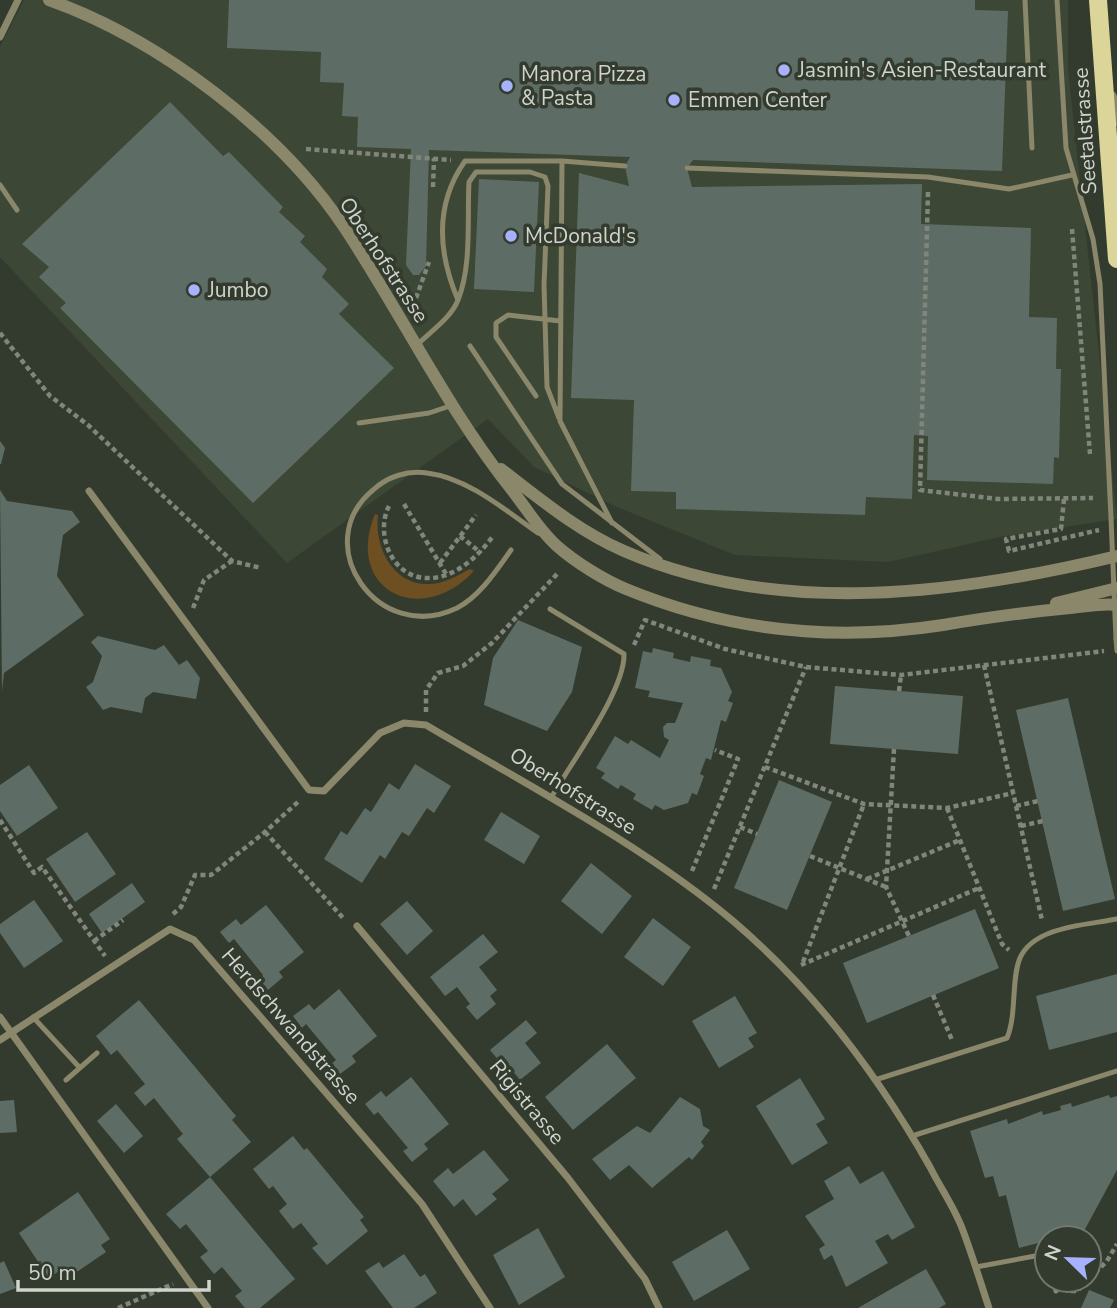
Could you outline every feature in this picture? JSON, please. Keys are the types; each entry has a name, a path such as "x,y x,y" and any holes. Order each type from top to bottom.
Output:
{"main road":[{"name":"Seetalstrasse","path":"1098,0 1117,259"}],"street":[{"path":"0,37 18,0"},
{"name":"Oberhofstrasse","path":"49,0 74,9 153,51 216,92 280,150 342,224 450,406 483,455 557,546 622,587 687,612 762,629 819,634 906,631 1015,613"},
{"path":"1104,66 1117,120"},
{"name":"Oberhofstrasse","path":"483,455 562,517 623,551 674,569 765,591 892,592 990,581 1067,568 1117,556"},
{"path":"89,491 309,790 324,791 380,733 404,723 426,725"},
{"path":"1015,613 1117,588"},
{"path":"1015,613 1117,606"},
{"name":"Oberhofstrasse","path":"426,725 551,798 686,886 794,976 877,1079 912,1136 961,1225 989,1308"},
{"name":"Rigistrasse","path":"356,926 577,1190 645,1279 659,1308"},
{"name":"Herdschwandstrasse","path":"0,1040 170,929 194,940 422,1204 490,1308"},
{"path":"0,1017 208,1308"}],"lane":[{"path":"1025,0 1032,148"},
{"path":"1057,0 1066,148 1093,239 1100,284 1117,651"},
{"path":"458,300 444,267 442,226 449,188 466,161 562,161 625,166"},
{"path":"560,421 562,161"},
{"path":"687,168 928,177 1009,189 1072,175"},
{"path":"416,346 447,317 458,300 466,258 468,182 476,172 530,172 545,177 548,186 544,319 547,387 560,421 612,523"},
{"path":"0,185 17,210"},
{"path":"536,396 496,337 496,323 508,315 560,321"},
{"path":"470,345 562,484 674,569"},
{"path":"359,423 429,413 450,406"},
{"path":"511,550 484,585 458,607 420,618 387,609 366,593 353,570 348,538 360,504 380,483 400,474 426,472 453,480 486,498 557,546"},
{"path":"550,609 624,654 624,666 613,693 551,798"},
{"path":"877,1079 1007,1038 1012,1027 1020,958 1032,944 1046,935 1117,919"},
{"path":"33,1017 79,1068"},
{"path":"66,1080 97,1053"},
{"path":"912,1136 1117,1071"},
{"path":"976,1267 1033,1256"}],"path":[{"path":"280,150 362,151 466,161"},
{"path":"928,177 920,490 998,499 1093,498"},
{"path":"1070,218 1075,246 1090,458"},
{"path":"0,333 50,396 88,425 232,561 261,568"},
{"path":"1092,485 1094,505"},
{"path":"1064,498 1061,529 1006,540 1009,551 1103,529"},
{"path":"404,504 446,573"},
{"path":"389,506 382,531 394,559 416,576 426,578 467,564 481,553 493,536"},
{"path":"440,563 476,515"},
{"path":"460,536 481,553"},
{"path":"181,617 196,605 204,580 232,561"},
{"path":"426,725 426,690 438,673 463,666 492,643 558,573"},
{"path":"624,654 634,647 645,620 725,649 806,667 901,675 1104,651"},
{"path":"984,665 1046,935"},
{"path":"709,903 806,667"},
{"path":"899,691 901,675"},
{"path":"894,749 886,887 909,936"},
{"path":"686,886 738,759 715,750"},
{"path":"765,767 864,804 947,807 1013,793"},
{"path":"169,918 181,907 195,875 211,875 265,832 309,790"},
{"path":"1016,806 1038,801"},
{"path":"794,976 803,962 864,804"},
{"path":"947,807 1002,944 1020,958"},
{"path":"0,820 34,873 42,867 111,966"},
{"path":"1021,826 1042,821"},
{"path":"740,827 757,834"},
{"path":"265,832 344,919 356,926"},
{"path":"867,879 960,840"},
{"path":"810,856 886,887"},
{"path":"803,962 979,888"},
{"path":"94,941 123,920"},
{"path":"933,995 958,1055"},
{"path":"1103,1262 1117,1244"},
{"path":"118,1308 187,1278"}],"shaded area":[{"path":"24,0 1068,0 1068,69 1117,519 1000,537 888,562 735,555 617,507 534,467 488,419 287,563 0,257 0,47"},
{"path":"375,514 378,515 379,540 383,551 396,571 406,579 435,584 470,569 474,571 453,588 431,597 411,598 393,592 378,580 370,563 368,540"}],"building":[{"path":"229,0 975,0 975,10 1008,11 1002,171 693,160 687,168 692,187 922,184 921,224 1031,228 1029,317 1057,318 1056,369 1061,369 1059,458 1054,457 1053,484 927,480 928,436 914,435 912,499 866,497 865,515 676,509 676,492 631,491 634,400 571,398 579,173 629,186 625,166 630,157 429,150 426,266 419,275 413,275 406,265 411,149 357,147 358,117 342,116 344,83 320,82 321,52 227,48"},
{"name":"Jumbo","path":"170,102 223,156 229,152 283,207 279,212 305,236 300,242 327,269 322,277 349,304 339,314 394,368 253,503 60,308 66,303 39,277 49,267 22,244"},
{"path":"479,179 539,182 534,292 474,289"},
{"path":"0,441 5,448 1,464 0,464"},
{"path":"0,490 7,501 72,511 80,522 63,535 57,576 84,615 4,673 2,691"},
{"path":"518,620 582,647 572,692 547,731 484,705 493,658"},
{"path":"98,636 155,650 164,645 179,665 187,660 200,678 196,699 153,692 145,698 142,713 111,707 103,710 86,687 93,682 102,656 91,642"},
{"path":"653,648 674,653 673,658 690,662 691,656 711,660 710,666 721,668 732,692 728,701 733,703 726,722 721,720 711,760 706,758 700,774 704,776 697,795 692,793 688,803 664,810 655,805 652,810 633,799 636,794 621,785 618,789 601,778 605,773 596,768 615,736 628,744 631,740 660,758 669,740 664,737 663,727 667,723 675,723 683,703 648,697 650,691 635,688 643,651 652,653"},
{"path":"835,686 963,696 958,754 830,744"},
{"path":"1068,698 1115,899 1063,911 1016,710"},
{"path":"415,764 451,786 434,813 427,808 409,836 402,832 385,859 380,855 362,883 324,859 341,831 347,835 365,808 371,812 389,783 399,790"},
{"path":"29,765 58,808 17,836 0,811 0,785"},
{"path":"779,780 832,802 787,910 734,888"},
{"path":"501,812 540,836 524,864 484,840"},
{"path":"87,832 116,874 75,902 46,859"},
{"path":"591,863 632,896 602,934 561,901"},
{"path":"132,883 145,902 102,933 89,914"},
{"path":"34,900 63,941 24,968 0,933 0,924"},
{"path":"407,901 433,931 407,955 380,924"},
{"path":"266,905 304,952 279,972 283,977 268,990 259,979 263,975 234,939 229,943 220,932 236,919 241,925"},
{"path":"975,909 999,968 867,1023 843,963"},
{"path":"653,918 691,947 663,986 624,957"},
{"path":"483,934 498,952 479,967 497,990 490,996 496,1004 477,1020 466,1007 470,1004 457,987 445,996 430,977"},
{"path":"1117,974 1117,1032 1049,1050 1036,996"},
{"path":"339,989 377,1036 352,1056 356,1062 340,1074 331,1064 336,1060 306,1024 302,1028 293,1016 309,1004 314,1010"},
{"path":"735,996 757,1033 748,1038 754,1047 719,1068 692,1021"},
{"path":"139,1000 236,1116 232,1120 251,1142 210,1177 177,1139 183,1134 154,1098 145,1106 134,1093 145,1084 117,1050 111,1055 96,1036"},
{"path":"526,1020 537,1033 525,1043 541,1063 520,1080 512,1070 509,1073 490,1050"},
{"path":"607,1044 636,1078 573,1130 545,1097"},
{"path":"411,1077 449,1124 424,1144 428,1149 412,1162 403,1151 408,1148 378,1112 374,1115 365,1104 381,1091 386,1097"},
{"path":"800,1078 825,1119 816,1124 828,1143 792,1165 756,1106"},
{"path":"1109,1095 1110,1098 1117,1096 1117,1170 1088,1224 1033,1224 1033,1244 1019,1248 1006,1195 999,1197 993,1176 985,1178 970,1131 1007,1119 1008,1124 1042,1111 1043,1115 1061,1110 1060,1106 1071,1103 1072,1107"},
{"path":"680,1097 700,1109 703,1126 710,1130 701,1142 704,1146 692,1160 689,1157 652,1188 629,1165 610,1180 592,1159 637,1126 650,1133"},
{"path":"14,1100 17,1132 0,1133 0,1101"},
{"path":"116,1104 143,1136 124,1153 97,1121"},
{"path":"293,1136 304,1150 307,1148 364,1217 360,1220 368,1231 327,1265 312,1248 318,1244 301,1223 293,1229 279,1211 287,1204 273,1186 269,1189 253,1169"},
{"path":"484,1150 509,1180 492,1194 497,1199 476,1216 463,1199 454,1207 433,1181 448,1168 453,1174"},
{"path":"849,1166 860,1184 883,1171 915,1227 892,1240 888,1234 875,1241 888,1263 846,1287 832,1255 824,1260 819,1249 825,1245 805,1216 834,1199 824,1181"},
{"path":"210,1177 295,1279 260,1308 245,1308 235,1296 242,1291 222,1267 214,1274 200,1257 208,1251 186,1224 180,1229 166,1214"},
{"path":"78,1192 110,1239 101,1245 106,1252 65,1280 59,1271 49,1278 19,1233"},
{"path":"538,1228 565,1277 519,1305 493,1255"},
{"path":"727,1230 750,1269 694,1301 672,1262"},
{"path":"404,1254 420,1277 425,1274 437,1293 414,1308 393,1308 365,1271 379,1262 383,1268"},
{"path":"4,1261 16,1288 0,1294 0,1263"},
{"path":"926,1269 946,1304 939,1308 858,1308"},
{"path":"1087,1294 1099,1294 1114,1300 1110,1308 1081,1308"}],"place":[{"name":"Jasmin's Asien-Restaurant","path":"784,70"},
{"name":"Manora Pizza & Pasta","path":"507,86"},
{"name":"Emmen Center","path":"674,100"},
{"name":"McDonald's","path":"511,236"},
{"name":"Jumbo","path":"194,290"}]}
